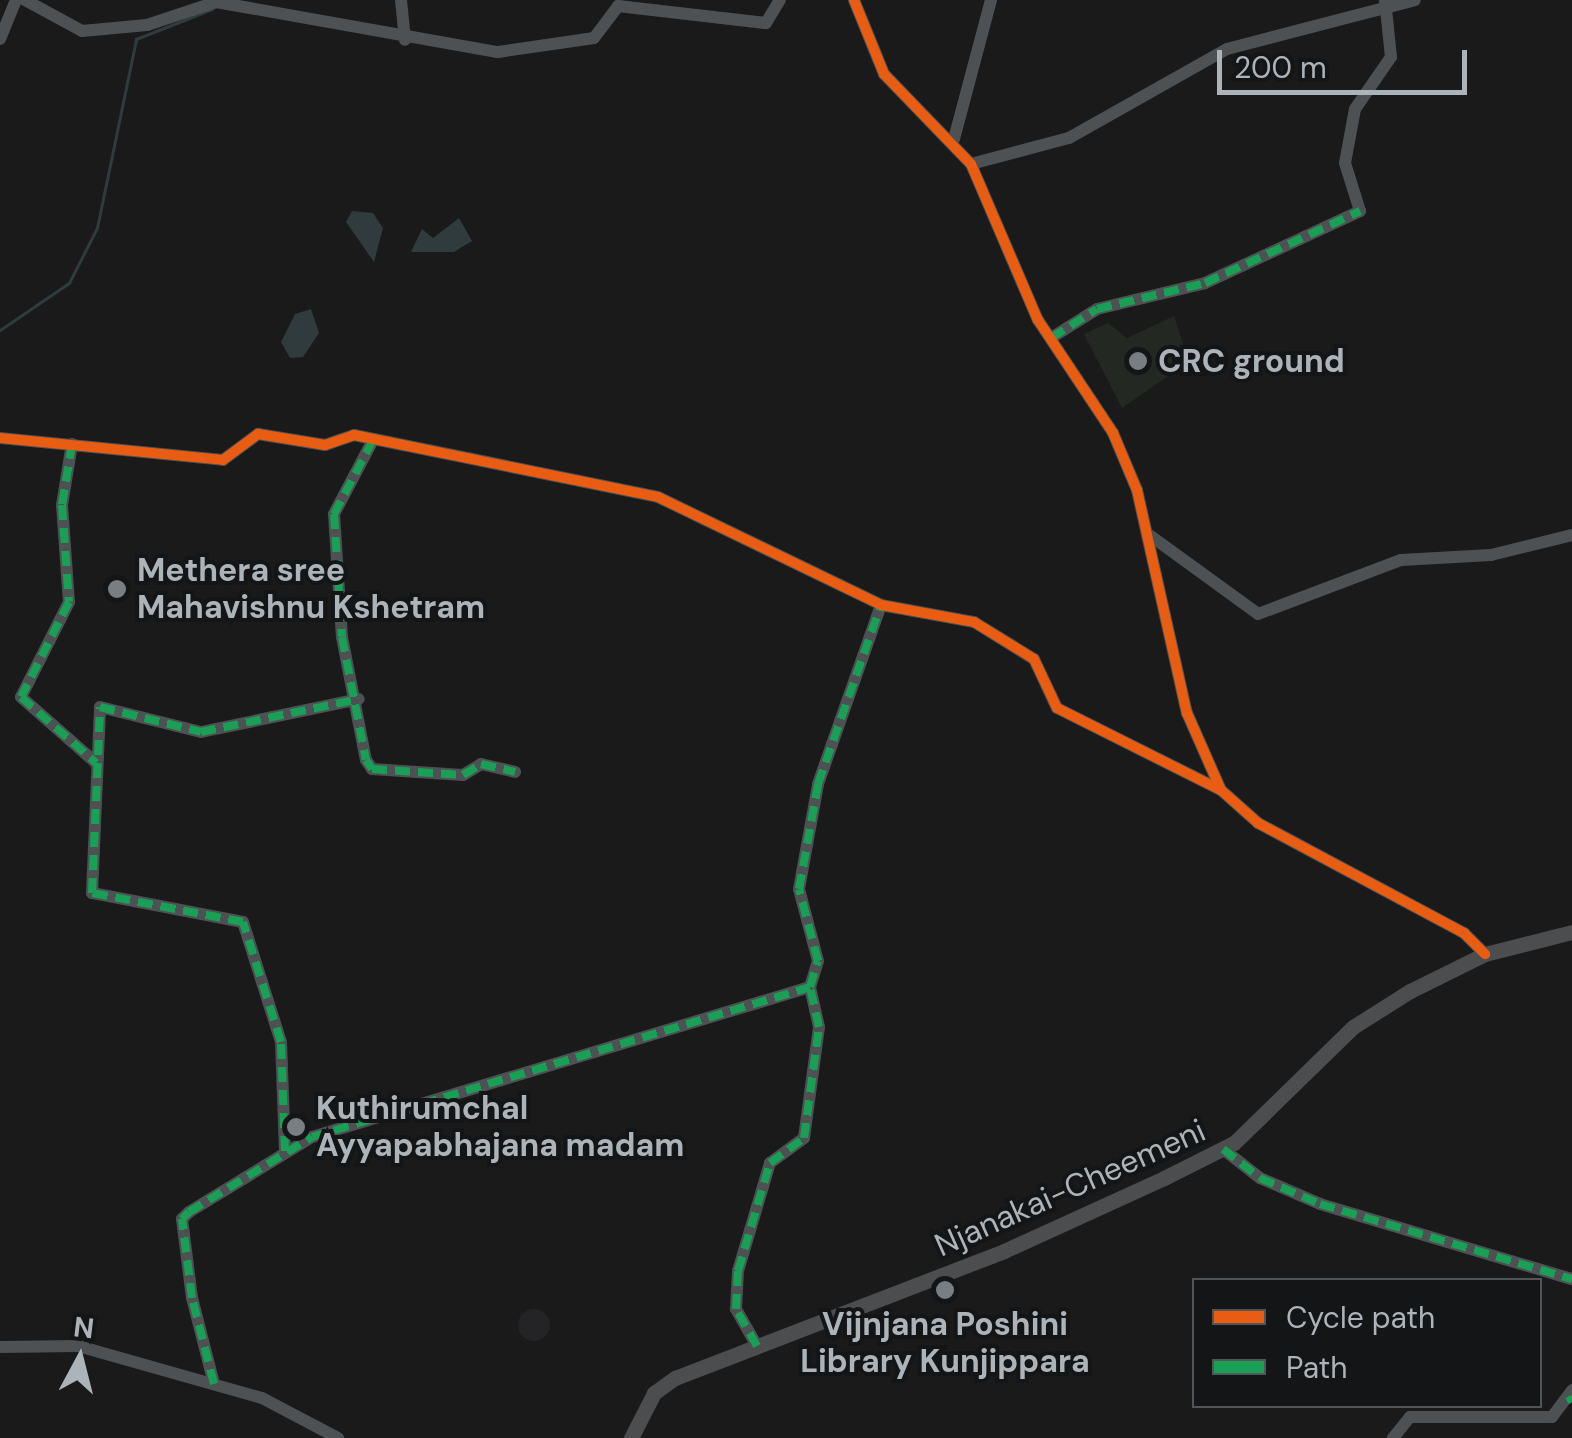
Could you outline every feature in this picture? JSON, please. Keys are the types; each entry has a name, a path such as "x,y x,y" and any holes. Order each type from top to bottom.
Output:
{"main road":[{"name":"Njanakai-Cheemeni","path":"632,1438 654,1394 675,1378 1004,1251 1224,1149 1352,1027 1485,954 1572,932"}],"street":[{"path":"0,39 16,0"},
{"path":"26,0 82,31 148,25 216,2 405,40 542,50 594,38 618,6 766,23 780,0"},
{"path":"401,0 405,40"},
{"path":"854,0 884,74 954,140 970,164 1051,338 1113,432 1148,534 1187,714 1222,790"},
{"path":"954,140 991,0"},
{"path":"970,164 1069,138 1227,49 1318,31 1386,1 1415,0"},
{"path":"1051,338 1097,309 1205,282 1360,212 1346,163 1355,108 1391,57 1386,1"},
{"path":"0,438 224,460 258,434 325,445 373,440 658,497 881,605 920,605 974,622 1034,659 1057,708 1222,790 1258,823 1464,932 1485,954"},
{"path":"373,440 334,514 342,637 372,769 464,775 482,764 515,772"},
{"path":"72,444 62,505 69,602 21,698 96,763"},
{"path":"1148,534 1258,614 1401,560 1491,555 1572,535"},
{"path":"757,1346 736,1309 738,1271 770,1163 804,1138 819,1027 810,987 818,961 798,888 818,784 881,605"},
{"path":"285,1151 281,1042 243,922 92,892 100,707 108,704 201,732 358,700"},
{"path":"214,1384 182,1219 285,1151 433,1107 479,1080 810,987"},
{"path":"1224,1149 1260,1178 1320,1204 1572,1279"},
{"path":"0,1347 78,1346 262,1398 338,1438"},
{"path":"1394,1438 1410,1418 1552,1417 1571,1396"}],"shaded area":[{"path":"352,211 373,213 383,228 374,262 346,222"},
{"path":"459,218 472,241 454,252 411,252 422,229 433,238"},
{"path":"311,309 319,333 303,357 290,358 281,342 295,314"},
{"name":"CRC ground","path":"1174,316 1184,347 1171,374 1122,408 1084,334 1108,323 1127,338"},
{"path":"534,1309 545,1314 550,1325 545,1336 534,1341 523,1336 518,1325 523,1314"}],"waterway":[{"path":"0,330 69,283 97,228 136,39 212,9"}],"marked path":[{"path":"1051,338 1097,309 1205,283 1360,211"},
{"path":"373,440 334,514 342,637 366,760 372,769 463,775 481,764 515,772"},
{"path":"72,444 62,505 69,602 21,697 96,763"},
{"path":"757,1346 736,1309 738,1271 770,1163 804,1138 819,1027 810,987 818,961 799,889 818,784 881,605"},
{"path":"285,1151 281,1042 243,922 92,893 100,707 201,732 359,699"},
{"path":"214,1384 192,1298 182,1219 189,1212 312,1137 810,987"},
{"path":"1223,1149 1260,1178 1320,1204 1572,1279"},
{"path":"1569,1396 1572,1402"}],"cycle path":[{"path":"854,0 884,74 971,164 1038,320 1113,433 1137,490 1187,713 1221,790 1258,823 1464,933 1485,954"},
{"path":"0,438 223,460 258,434 325,445 354,435 658,497 881,605 974,622 1034,659 1057,708 1221,790"}],"place":[{"name":"CRC ground","path":"1138,361"},
{"name":"Methera sree Mahavishnu Kshetram","path":"117,589"},
{"name":"Kuthirumchal Ayyapabhajana madam","path":"296,1127"},
{"name":"Vijnjana Poshini Library Kunjippara","path":"945,1290"}]}
